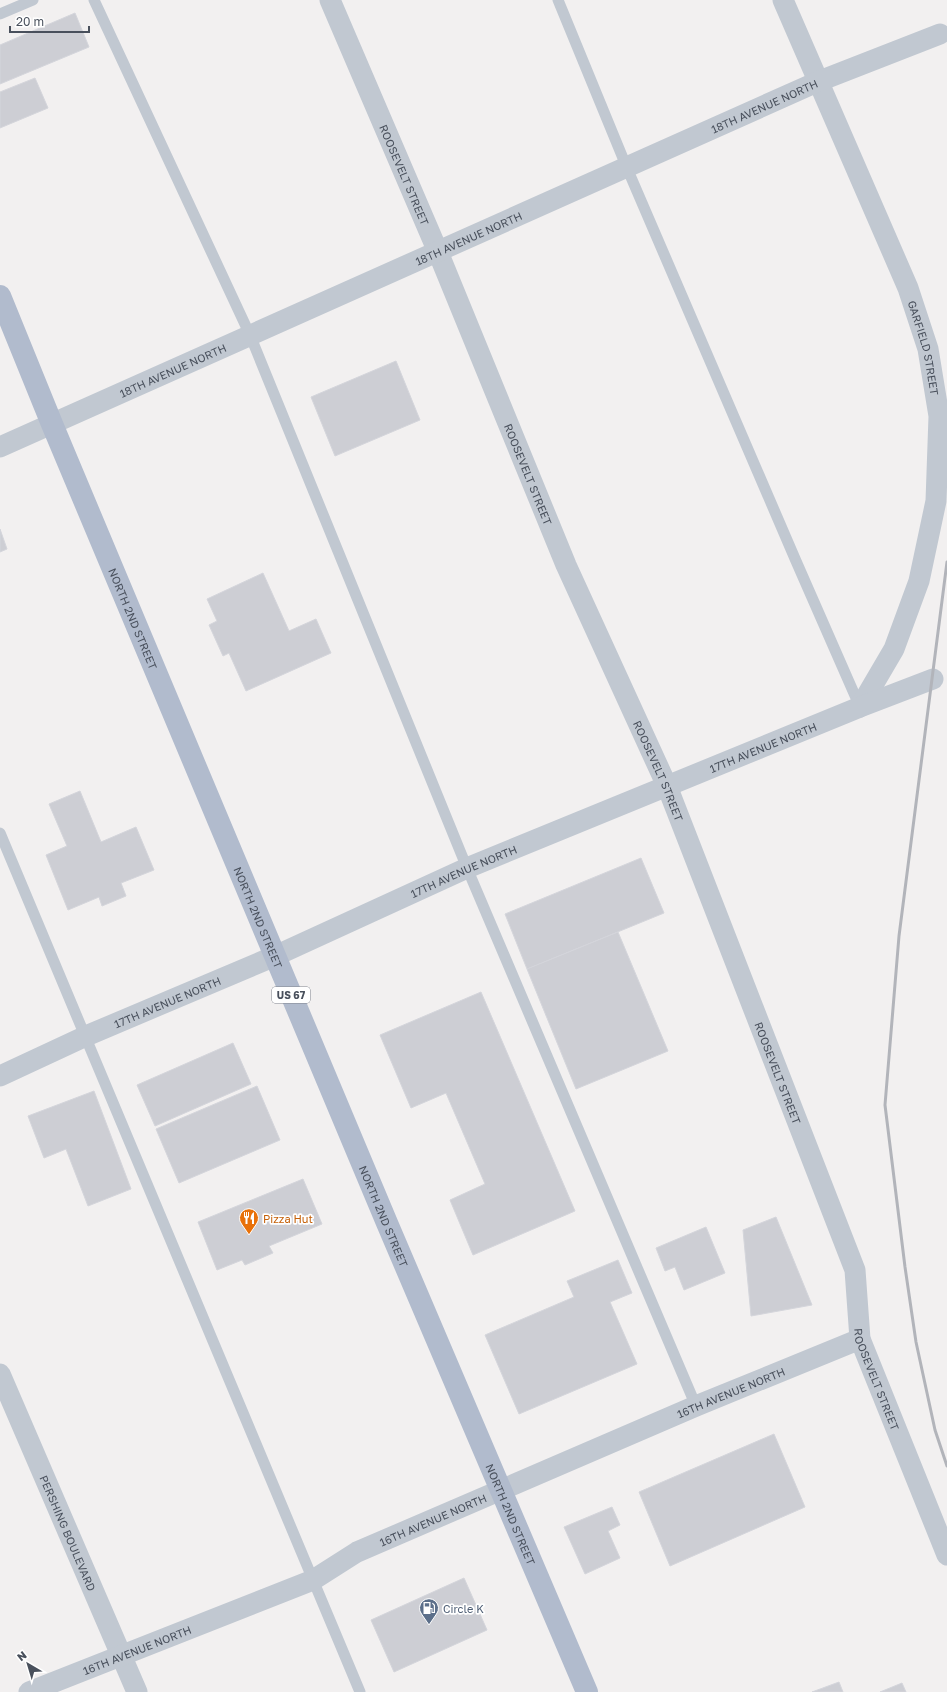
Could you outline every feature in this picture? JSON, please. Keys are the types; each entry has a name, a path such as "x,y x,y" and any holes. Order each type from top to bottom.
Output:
{"main road":[{"name":"NORTH 2ND STREET","path":"0,296 52,424 275,956 500,1490 587,1692"}],"street":[{"name":"ROOSEVELT STREET","path":"330,0 438,252 566,565 667,786 855,1270 860,1339 947,1555"},
{"name":"GARFIELD STREET","path":"783,0 817,82 908,288 928,349 939,416 936,501 919,581 894,649 860,707"},
{"name":"18TH AVENUE NORTH","path":"0,447 817,82 940,34"},
{"name":"17TH AVENUE NORTH","path":"0,1076 86,1036 275,956 467,868 860,707 940,679"},
{"name":"16TH AVENUE NORTH","path":"29,1692 313,1580 356,1552 696,1406 860,1339"},
{"name":"PERSHING BOULEVARD","path":"0,1374 137,1692"}],"lane":[{"path":"0,14 33,0"},
{"path":"94,0 250,335 467,868 696,1406"},
{"path":"558,0 627,168 860,707"},
{"path":"0,833 360,1692"}],"building":[{"path":"75,13 89,47 0,84 0,45"},
{"path":"35,78 48,108 0,128 0,92"},
{"path":"396,361 420,420 335,456 311,397"},
{"path":"0,529 7,549 0,552"},
{"path":"263,573 289,631 316,619 331,653 246,691 229,653 223,656 209,625 217,621 207,599"},
{"path":"80,791 101,842 136,827 154,870 121,883 126,896 102,906 99,897 68,910 46,855 67,846 49,804"},
{"path":"641,858 664,913 527,969 505,914"},
{"path":"618,932 668,1051 576,1089 527,969"},
{"path":"481,992 575,1211 473,1255 450,1200 485,1184 446,1093 411,1108 380,1035"},
{"path":"233,1043 251,1084 155,1126 137,1085"},
{"path":"257,1086 280,1140 179,1183 156,1129"},
{"path":"94,1091 131,1189 88,1206 66,1149 44,1158 28,1116"},
{"name":"Pizza Hut","path":"303,1179 322,1224 269,1246 273,1253 245,1265 242,1260 217,1270 198,1222"},
{"path":"776,1217 812,1305 751,1316 743,1230"},
{"path":"706,1227 725,1273 684,1290 675,1267 665,1271 656,1248"},
{"path":"618,1260 632,1293 610,1302 637,1364 519,1414 485,1335 574,1297 567,1281"},
{"path":"774,1434 805,1507 670,1566 639,1492"},
{"path":"612,1507 620,1525 608,1531 620,1558 585,1574 564,1527"},
{"name":"Circle K","path":"464,1578 487,1630 394,1672 371,1620"},
{"path":"839,1682 843,1692 812,1692"},
{"path":"902,1683 906,1692 880,1692"}],"railway":[{"path":"947,562 899,936 885,1105 916,1342 935,1430 947,1466"}],"place":[{"name":"Pizza Hut","path":"249,1235"},
{"name":"Circle K","path":"429,1625"}]}
